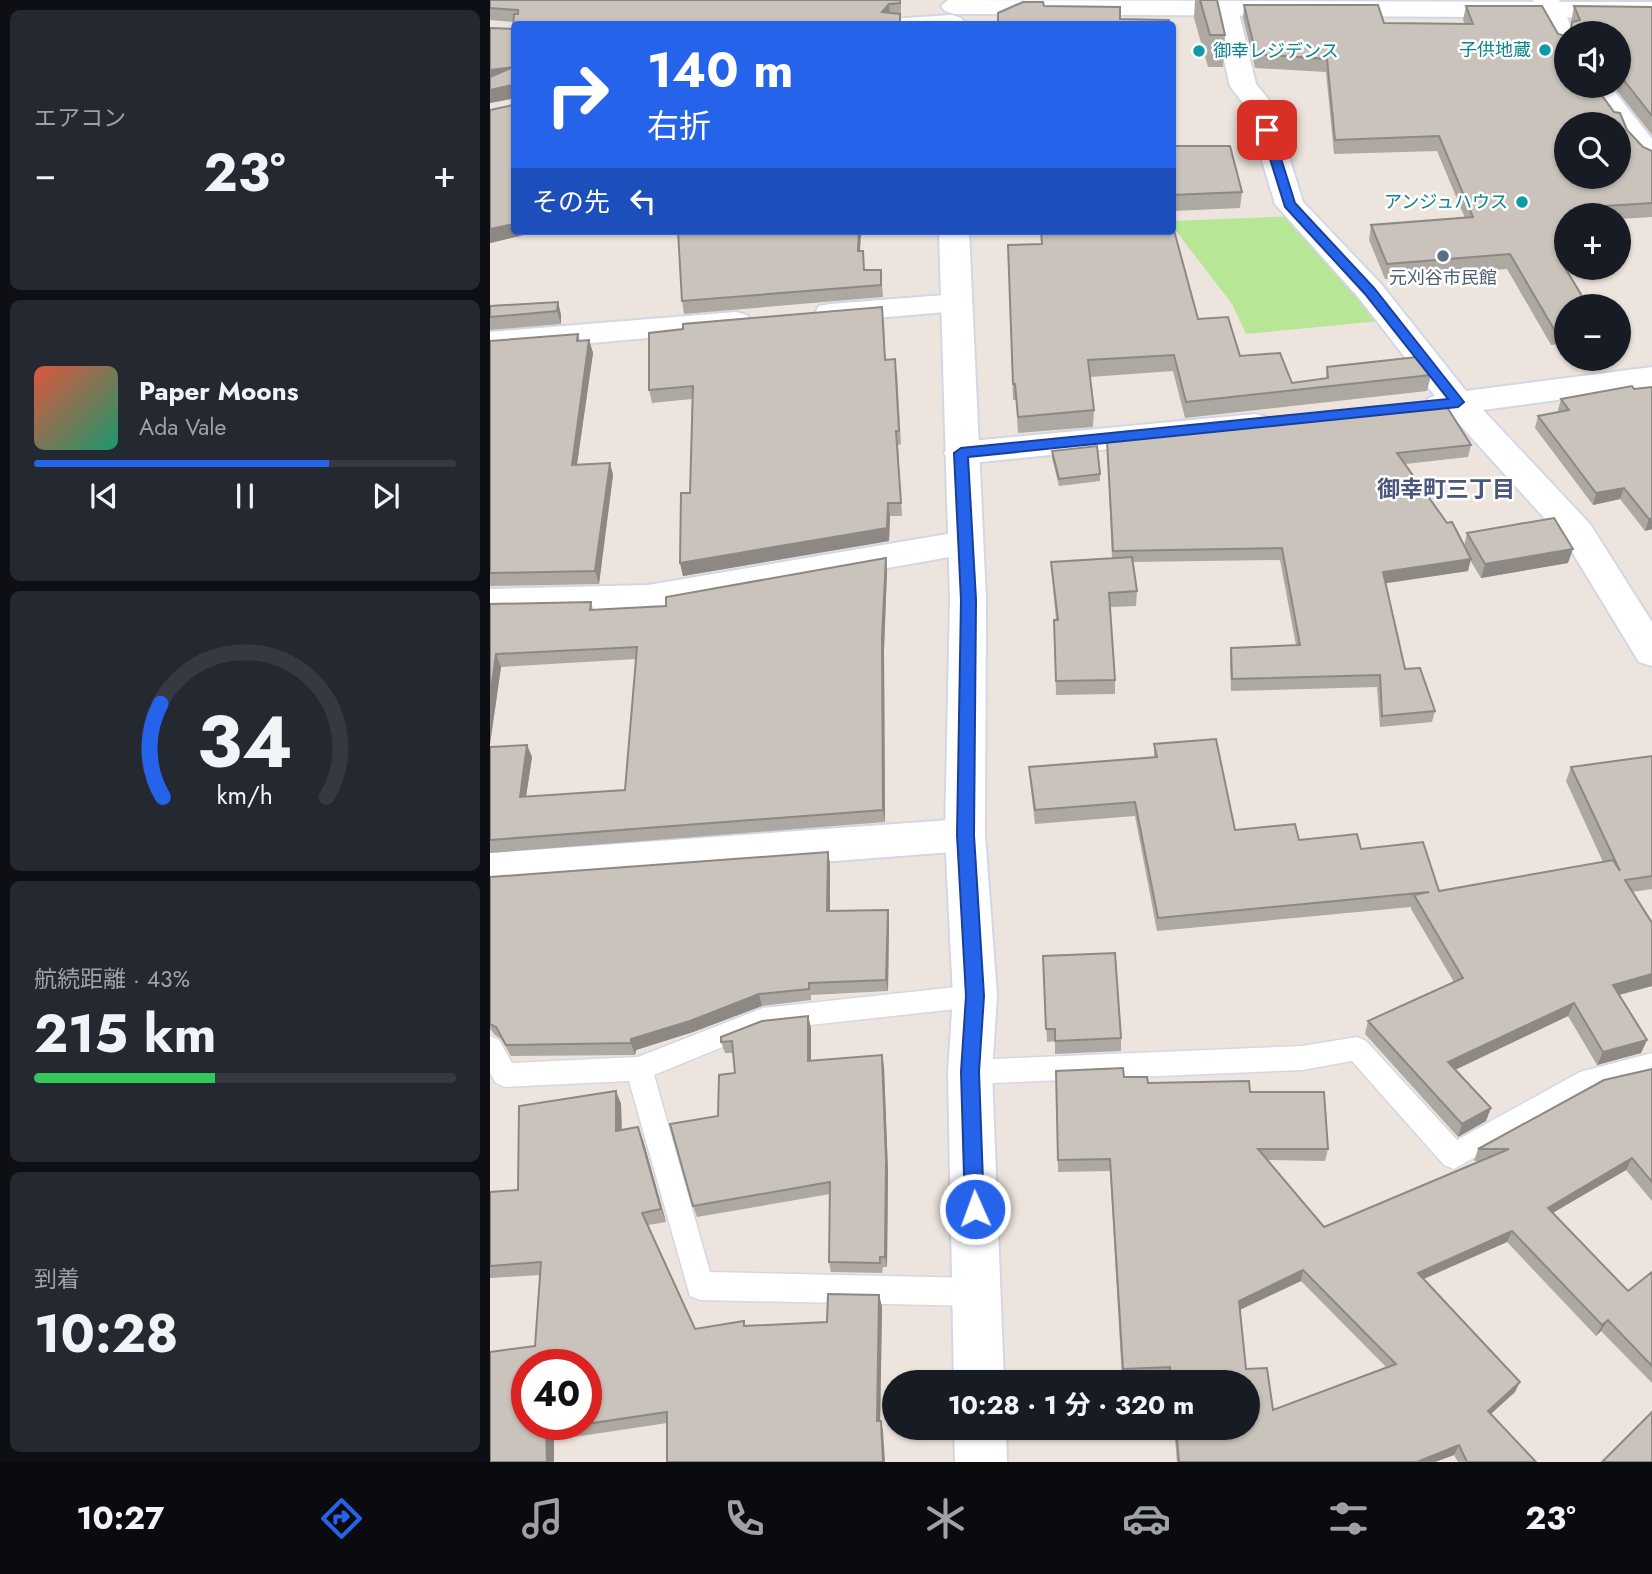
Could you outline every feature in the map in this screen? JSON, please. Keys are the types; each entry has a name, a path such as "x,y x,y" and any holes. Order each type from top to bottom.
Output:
{"street":[{"path":"1548,5 1556,21"},
{"path":"914,21 953,13 1548,5 1652,10"},
{"path":"1225,9 1243,86 1259,105 1289,204 1370,291 1458,402 1578,533 1652,651"},
{"path":"1605,98 1652,157"},
{"path":"954,235 968,600 965,835 975,996 970,1072 979,1370"},
{"path":"803,316 957,303"},
{"path":"490,342 763,319"},
{"path":"1404,409 1652,377"},
{"path":"961,453 1283,422"},
{"path":"490,602 648,598 965,543"},
{"path":"490,870 965,835"},
{"path":"980,1440 981,1462"}],"lane":[{"path":"490,1048 505,1075 639,1069 763,1019 975,996"},
{"path":"970,1072 1302,1058 1357,1049 1454,1156 1588,1080 1652,1065"},
{"path":"639,1069 700,1286 977,1292"}],"green space":[{"path":"1294,216 1379,321 1246,334 1232,304 1176,231 1176,221"}],"building":[{"path":"490,0 900,0 900,3 889,4 882,12 900,14 900,21 514,21 514,14 518,14 518,10 490,8"},
{"path":"1200,0 1217,0 1225,35 1210,35"},
{"path":"1023,2 1043,2 1044,6 1120,7 1120,19 1169,21 998,21 998,13"},
{"path":"1244,5 1378,5 1384,23 1473,24 1466,6 1542,6 1554,27 1554,98 1604,98 1614,112 1554,112 1554,189 1631,189 1631,134 1643,147 1652,151 1652,203 1554,203 1554,280 1572,280 1581,294 1554,294 1554,329 1510,254 1387,264 1371,225 1473,217 1439,136 1335,140 1327,59 1256,54"},
{"path":"1574,6 1652,7 1652,116 1631,89 1631,21 1576,21 1580,20"},
{"path":"490,28 511,29 511,67 490,70"},
{"path":"511,68 511,85 490,90 490,77"},
{"path":"511,105 511,225 490,229 490,110"},
{"path":"1176,146 1230,146 1242,192 1176,195"},
{"path":"678,235 859,235 858,251 863,251 864,270 881,270 881,285 682,301"},
{"path":"1041,235 1175,235 1198,319 1228,317 1240,356 1280,353 1292,383 1328,378 1327,367 1417,357 1431,375 1186,402 1174,355 1088,360 1094,410 1018,417 1013,384 1008,245 1042,244"},
{"path":"558,302 557,311 490,317 490,306"},
{"path":"882,307 885,360 895,359 901,503 888,503 887,528 680,563 681,493 690,493 693,386 649,390 649,333 683,329 683,324"},
{"path":"578,334 577,341 589,340 572,465 610,463 595,571 490,573 490,341"},
{"path":"1632,386 1634,389 1652,387 1652,519 1649,519 1624,488 1596,493 1538,416 1569,410 1561,399"},
{"path":"1445,404 1471,445 1397,453 1447,523 1452,522 1471,559 1383,572 1405,669 1420,668 1435,711 1382,716 1380,675 1232,679 1231,648 1300,645 1282,548 1113,551 1107,441"},
{"path":"1097,446 1100,474 1059,479 1052,451"},
{"path":"1554,518 1573,549 1485,564 1467,533"},
{"path":"1132,557 1137,591 1109,593 1115,680 1056,681 1054,620 1058,620 1051,562"},
{"path":"886,558 882,637 883,810 490,840 490,747 527,745 520,797 625,790 637,647 496,654 490,698 490,604 591,602 590,610 666,606 666,597"},
{"path":"1216,739 1235,830 1295,824 1299,840 1357,834 1361,849 1423,842 1439,891 1613,860 1620,871 1571,767 1652,756 1652,876 1625,880 1652,923 1652,974 1613,985 1647,1040 1603,1052 1574,1003 1448,1062 1491,1108 1462,1124 1368,1021 1463,978 1414,895 1429,892 1158,918 1135,802 1035,810 1029,767 1157,757 1154,744"},
{"path":"828,852 827,911 888,910 886,980 809,983 809,989 759,994 690,1021 631,1039 631,1043 506,1045 496,1027 490,1024 490,877"},
{"path":"1115,953 1121,1038 1055,1041 1055,1029 1046,1029 1043,956"},
{"path":"808,1016 808,1061 882,1055 886,1160 885,1257 880,1257 880,1263 829,1262 830,1182 693,1206 670,1124 718,1116 719,1075 735,1073 732,1041 721,1042 721,1037 762,1021"},
{"path":"1123,1068 1124,1077 1147,1077 1148,1083 1249,1081 1250,1092 1324,1092 1328,1149 1258,1149 1324,1227 1509,1149 1478,1149 1604,1080 1652,1069 1652,1182 1632,1158 1548,1208 1628,1291 1652,1272 1652,1366 1608,1320 1602,1325 1512,1231 1418,1273 1520,1382 1488,1411 1536,1462 1467,1462 1459,1445 1417,1462 1179,1462 1177,1440 1260,1440 1260,1370 1170,1370 1170,1367 1123,1369 1110,1159 1058,1160 1056,1071","holes":["1303,1270 1396,1364 1273,1410 1267,1368 1246,1369 1239,1301"]},
{"path":"616,1091 616,1131 638,1127 661,1209 642,1213 695,1329 744,1321 744,1326 827,1322 828,1294 879,1295 877,1421 881,1421 883,1462 667,1462 667,1412 602,1422 602,1349 512,1349 535,1346 541,1262 490,1266 490,1192 518,1190 519,1106"},
{"path":"511,1349 511,1440 546,1440 547,1462 490,1462 490,1352"},
{"path":"1652,1412 1652,1462 1602,1462"}],"place":[{"name":"子供地蔵","path":"1545,50"},
{"name":"御幸レジデンス","path":"1199,51"},
{"name":"アンジュハウス","path":"1522,202"},
{"name":"元刈谷市民館","path":"1443,256"}],"district":[{"name":"御幸町三丁目","path":"1446,489"}],"route":[{"path":"975,1209 970,1072 975,996 965,835 968,600 961,453 1458,402 1370,291 1289,204 1267,130"}]}
